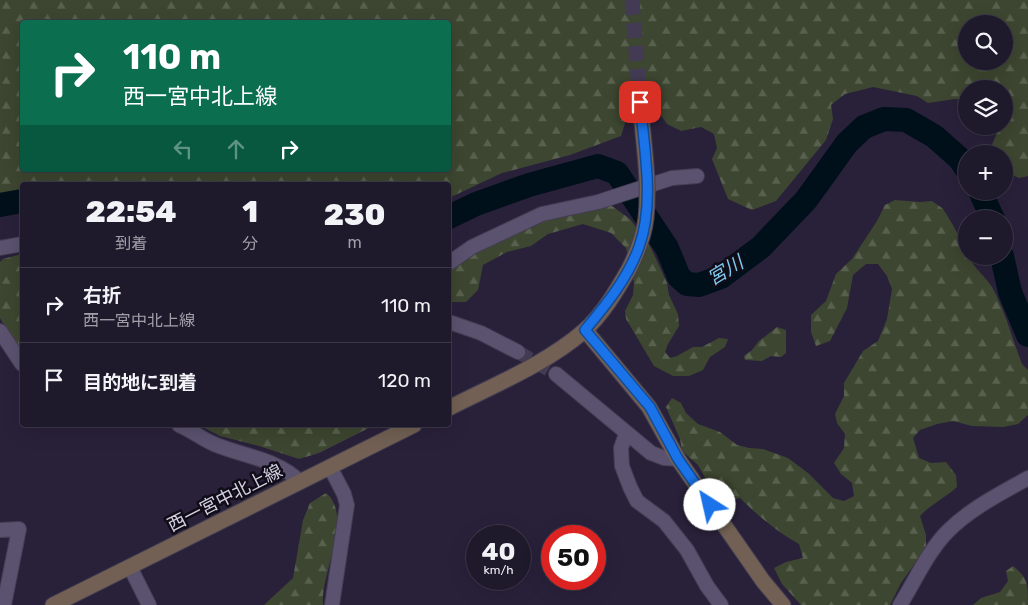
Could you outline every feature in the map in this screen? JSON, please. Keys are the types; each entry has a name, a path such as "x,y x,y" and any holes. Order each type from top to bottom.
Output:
{"main road":[{"path":"451,407 515,375 553,353 585,330 605,306 629,269 640,246 646,218 646,173 640,102"},
{"path":"585,330 650,407 678,459 763,581 783,605"},
{"name":"西一宮中北上線","path":"57,604 410,427"}],"street":[{"path":"451,262 472,247 542,214 622,194 672,178 697,176"},
{"path":"0,248 20,244"},
{"path":"451,323 481,333 518,352"},
{"path":"0,332 20,361"},
{"path":"556,374 651,453 664,458 678,459"},
{"path":"183,427 212,443 273,464 293,474 300,482"},
{"path":"626,434 621,448 622,466 637,501 657,514 676,536 687,550 707,586 721,605"},
{"path":"330,467 344,494 347,505 332,605"},
{"path":"900,605 927,559 947,532 984,502 1028,478"},
{"path":"0,530 19,529 4,605"},
{"path":"130,567 149,605"}],"green space":[{"path":"0,0 1028,0 1028,176 1019,178 1013,175 1013,145 992,145 996,135 1013,135 1013,80 958,80 958,99 928,103 917,96 873,87 845,94 831,105 833,119 826,140 776,201 752,210 728,199 712,159 717,148 714,134 701,127 681,131 667,124 649,98 632,101 621,136 570,155 502,173 451,197 451,182 20,182 20,196 0,200"},
{"path":"895,200 932,201 942,208 958,235 958,265 974,265 992,287 1005,315 1022,364 1028,370 1028,415 1018,424 1003,427 972,426 953,421 920,430 913,438 919,458 931,463 946,462 956,475 957,487 920,516 926,535 926,548 901,583 890,605 801,605 782,584 774,568 786,562 803,558 799,544 768,523 740,498 726,501 715,495 698,465 682,451 680,439 666,407 672,398 681,403 686,413 698,424 720,432 737,445 763,449 788,458 808,473 833,498 844,501 854,496 852,483 841,474 834,463 844,448 845,434 837,423 835,414 844,396 844,383 863,351 878,341 887,319 892,289 887,276 878,264 866,264 853,275 847,308 830,341 816,346 811,332 811,315 826,301 836,274 852,259 877,221 885,205"},
{"path":"599,206 612,206 630,219 651,248 667,283 669,295 678,314 679,326 665,352 670,358 693,347 702,347 719,338 728,339 725,347 710,357 703,370 689,376 673,376 654,366 626,319 625,311 633,295 634,283 626,248 611,233 583,224 548,234 531,246 507,252 483,265 478,290 466,302 451,302 451,251 466,256 526,225"},
{"path":"20,255 20,351 14,344 0,318 0,262 3,259"},
{"path":"777,327 786,330 786,353 781,357 771,356 762,361 745,360 744,356"},
{"path":"203,427 371,427 319,453 299,459 220,436"},
{"path":"326,493 334,503 337,516 337,530 323,592 323,605 264,605 293,578 303,520 310,503"},
{"path":"1013,566 1022,574 1026,582 1028,605 973,605 981,598 1000,592 1008,581 1006,571"}],"waterway":[{"name":"宮川","path":"451,216 476,204 529,185 598,166 617,173 667,248 679,277 687,284 699,285 721,277 761,247 806,200 847,143 864,127 884,119 906,120 934,136 958,157"},
{"name":"宮川","path":"984,200 989,210"},
{"name":"宮川","path":"0,205 20,201"},
{"name":"宮川","path":"1004,265 1010,292 1028,335"}],"tunnel":[{"path":"632,0 640,102"},
{"path":"518,352 556,374"}],"route":[{"path":"640,102 646,173 646,218 640,246 622,281 585,330 650,407 678,459 710,505"}]}
